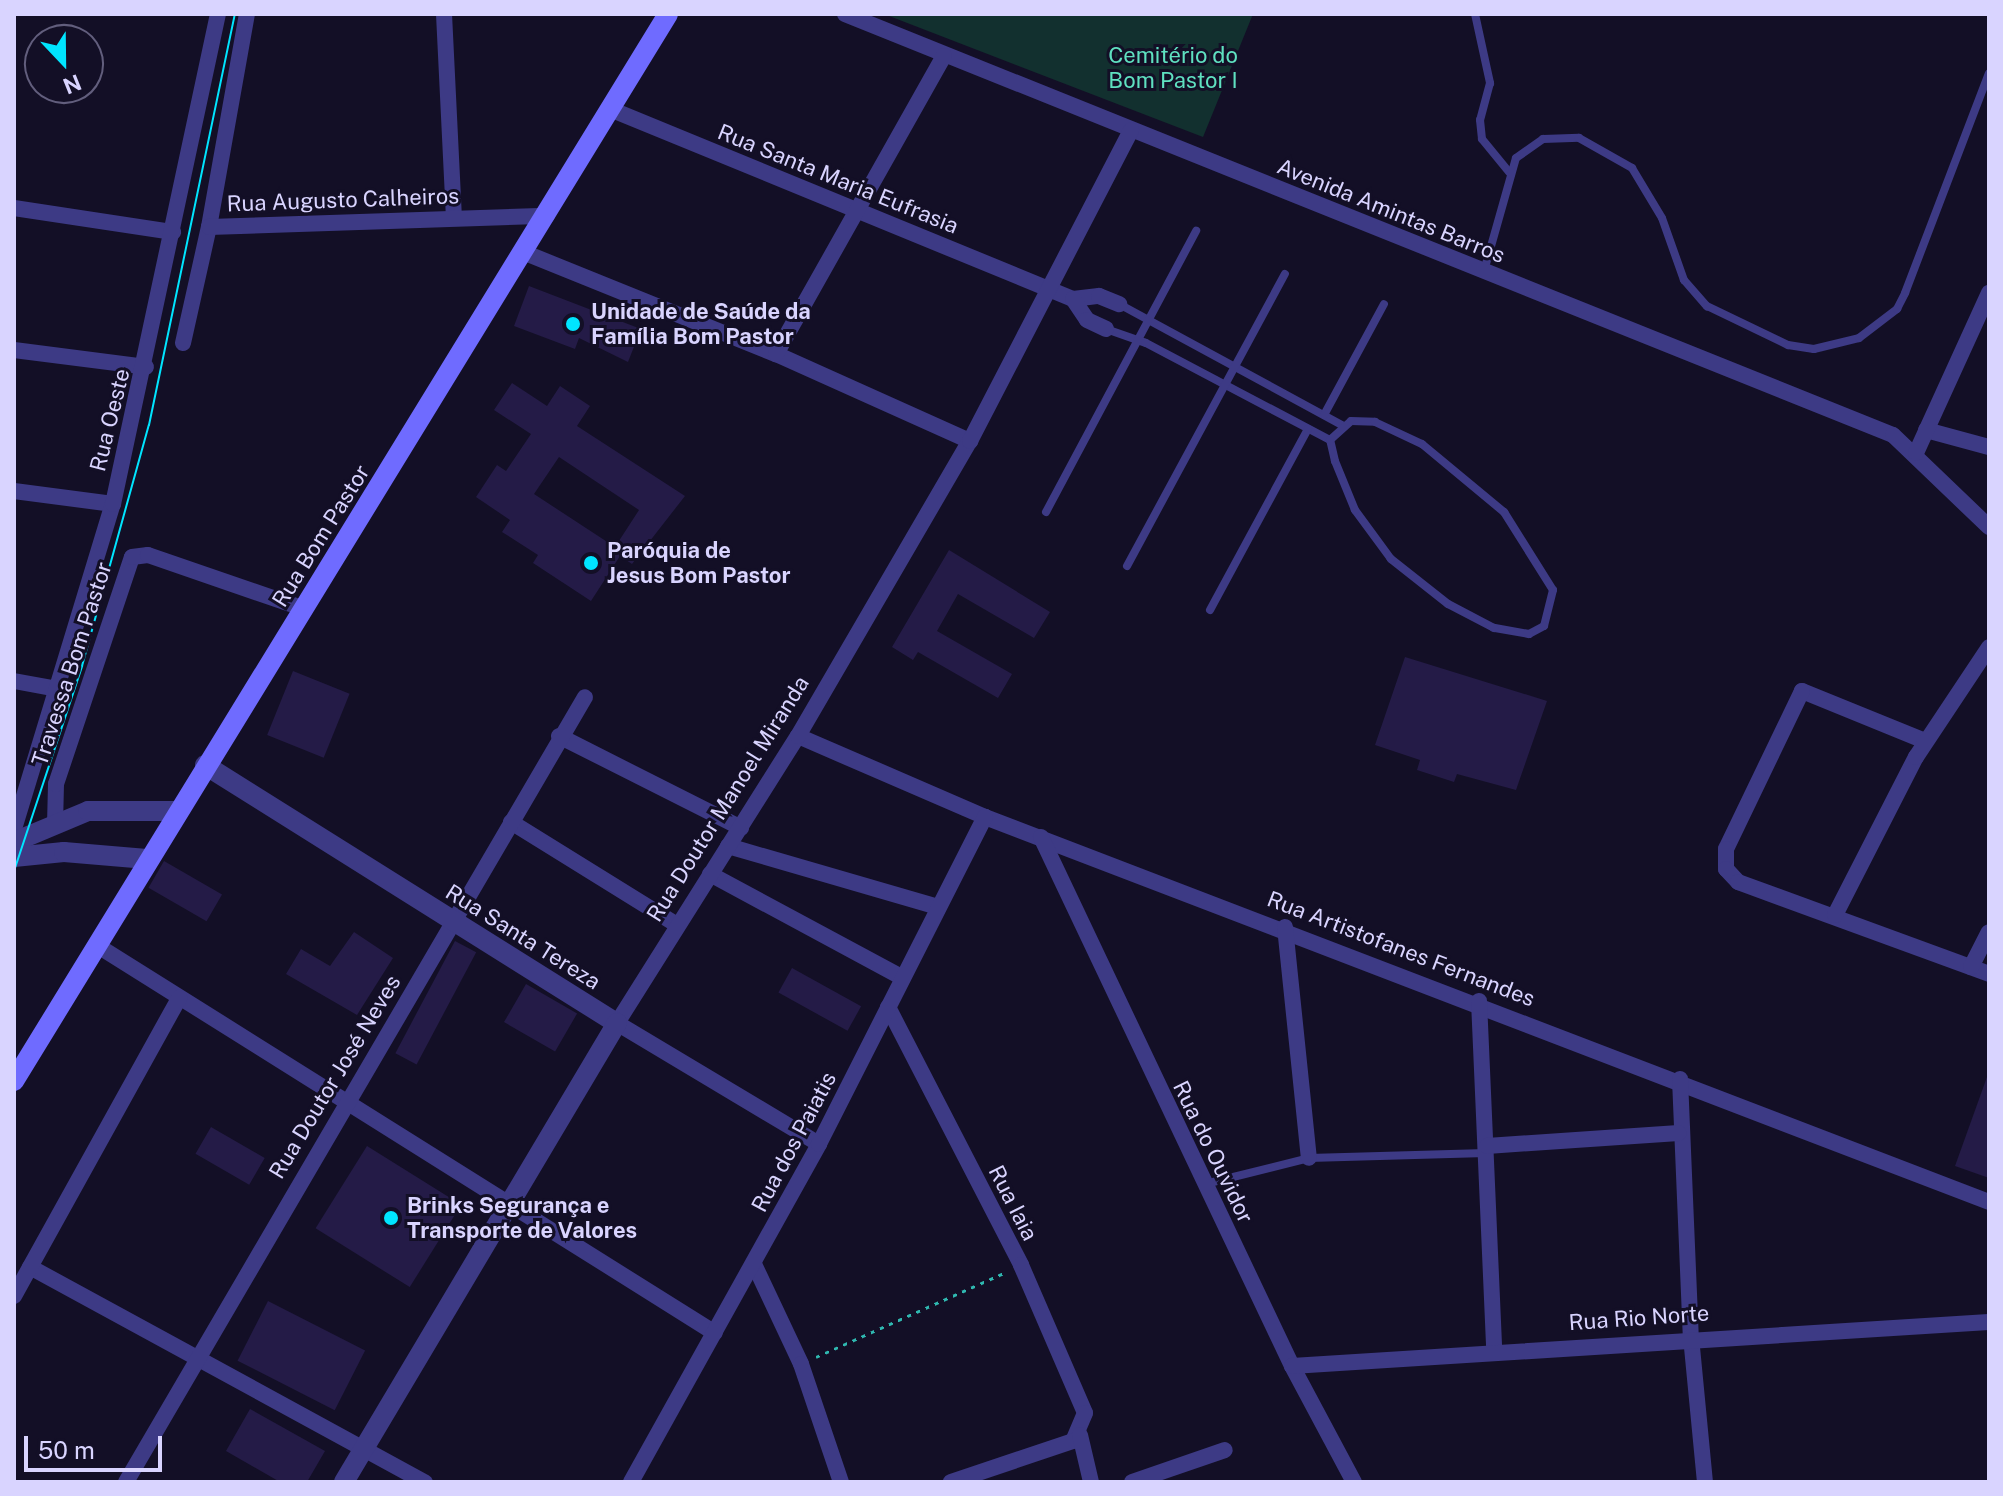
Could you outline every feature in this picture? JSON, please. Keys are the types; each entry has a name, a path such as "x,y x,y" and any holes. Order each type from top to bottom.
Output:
{"main road":[{"name":"Rua Bom Pastor","path":"14,1081 98,946 175,811 305,609 668,14"}],"street":[{"name":"Rua Oeste","path":"14,829 113,504 146,367 218,14"},
{"path":"209,227 247,14"},
{"path":"444,14 454,218"},
{"name":"Avenida Amintas Barros","path":"845,14 1893,435 1916,453 1989,527"},
{"path":"776,354 944,56"},
{"name":"Rua Santa Maria Eufrasia","path":"610,109 856,212 1051,286 1073,299"},
{"name":"Rua Doutor Manoel Miranda","path":"344,1482 617,1023 798,736 970,441 1131,130"},
{"path":"14,208 173,232"},
{"name":"Rua Augusto Calheiros","path":"183,343 209,227 547,216"},
{"path":"523,252 776,354 970,441"},
{"path":"1916,453 1989,293"},
{"path":"1106,329 1087,320 1073,299 1099,296 1119,304"},
{"path":"14,350 146,367"},
{"path":"1926,430 1989,447"},
{"path":"14,491 113,504"},
{"name":"Travessa Bom Pastor","path":"55,825 56,784 132,557 148,555 305,609"},
{"path":"1835,915 1925,741 1989,647"},
{"path":"14,681 58,689"},
{"path":"1925,741 1802,691 1726,849 1726,869 1738,882 1989,974"},
{"name":"Rua Doutor José Neves","path":"126,1482 559,736 585,697"},
{"path":"559,736 741,828"},
{"name":"Rua Artistofanes Fernandes","path":"798,736 985,817 1479,1001 1989,1202"},
{"name":"Rua Santa Tereza","path":"205,765 453,922 819,1144"},
{"path":"14,842 88,811 175,811"},
{"name":"Rua dos Paiatis","path":"631,1482 819,1144 935,906 985,817"},
{"path":"511,822 677,925"},
{"name":"Rua do Ouvidor","path":"1041,837 1292,1366 1354,1482"},
{"path":"728,846 935,906"},
{"path":"14,857 64,852 147,859"},
{"path":"710,874 901,977"},
{"path":"1285,927 1309,1158"},
{"path":"1971,967 1989,932"},
{"path":"98,946 347,1099 715,1333"},
{"path":"14,1296 179,998"},
{"path":"1479,1001 1494,1350"},
{"name":"Rua Iaia","path":"888,1007 1021,1265 1083,1403 1082,1430 1091,1482"},
{"path":"1680,1079 1679,1133 1691,1337 1705,1482"},
{"path":"1487,1150 1679,1133"},
{"path":"754,1264 801,1364 841,1482"},
{"path":"30,1267 425,1482"},
{"name":"Rua Rio Norte","path":"1292,1366 1691,1337 1989,1322"},
{"path":"951,1482 1082,1430"},
{"path":"1132,1482 1225,1450"}],"lane":[{"path":"1475,14 1490,83 1480,120 1482,139 1509,172"},
{"path":"1484,272 1509,172 1528,146 1561,135 1611,153 1650,193 1684,280 1707,306 1788,345 1837,347 1897,309 1989,73"},
{"path":"1046,512 1196,231"},
{"path":"1127,566 1285,274"},
{"path":"1119,304 1342,425"},
{"path":"1324,415 1384,304"},
{"path":"1106,329 1137,340 1330,440 1355,510 1416,582 1509,634 1544,626 1553,590 1527,544 1480,487 1391,428 1363,420 1342,425 1330,440"},
{"path":"1210,610 1308,429"},
{"path":"1205,1184 1309,1158 1487,1150"}],"path":[{"path":"801,1364 1021,1265"}],"green space":[{"name":"Cemitério do Bom Pastor I","path":"884,14 1253,14 1203,137"}],"building":[{"path":"529,286 641,329 628,362 579,338 575,349 514,326"},
{"path":"512,383 547,406 560,386 590,406 577,426 685,496 632,564 620,556 591,601 533,563 538,555 502,532 510,520 476,497 497,465 506,471 531,434 494,410","holes":["559,457 639,510 615,547 534,494"]},
{"path":"949,550 1050,612 1034,638 958,594 937,631 1012,674 998,698 918,652 913,660 892,647"},
{"path":"1405,657 1547,701 1516,790 1457,774 1454,782 1417,770 1420,760 1375,745"},
{"path":"293,671 350,694 324,758 267,735"},
{"path":"164,861 222,894 207,921 148,888"},
{"path":"354,932 393,958 357,1015 286,974 301,949 330,966"},
{"path":"455,941 476,952 417,1064 395,1053"},
{"path":"792,968 861,1006 848,1031 778,992"},
{"path":"526,984 577,1014 555,1052 504,1022"},
{"path":"1989,1077 1989,1178 1955,1166"},
{"path":"211,1127 265,1158 249,1185 196,1154"},
{"name":"Brinks Segurança e Transporte de Valores","path":"367,1146 461,1205 410,1287 316,1228"},
{"path":"268,1301 365,1350 335,1410 238,1361"},
{"path":"250,1409 325,1451 307,1482 280,1482 226,1451"}],"tram line":[{"path":"14,871 82,666 149,425 235,14"}],"place":[{"name":"Unidade de Saúde da Família Bom Pastor","path":"573,324"},
{"name":"Paróquia de Jesus Bom Pastor","path":"591,563"},
{"name":"Brinks Segurança e Transporte de Valores","path":"391,1218"}]}
